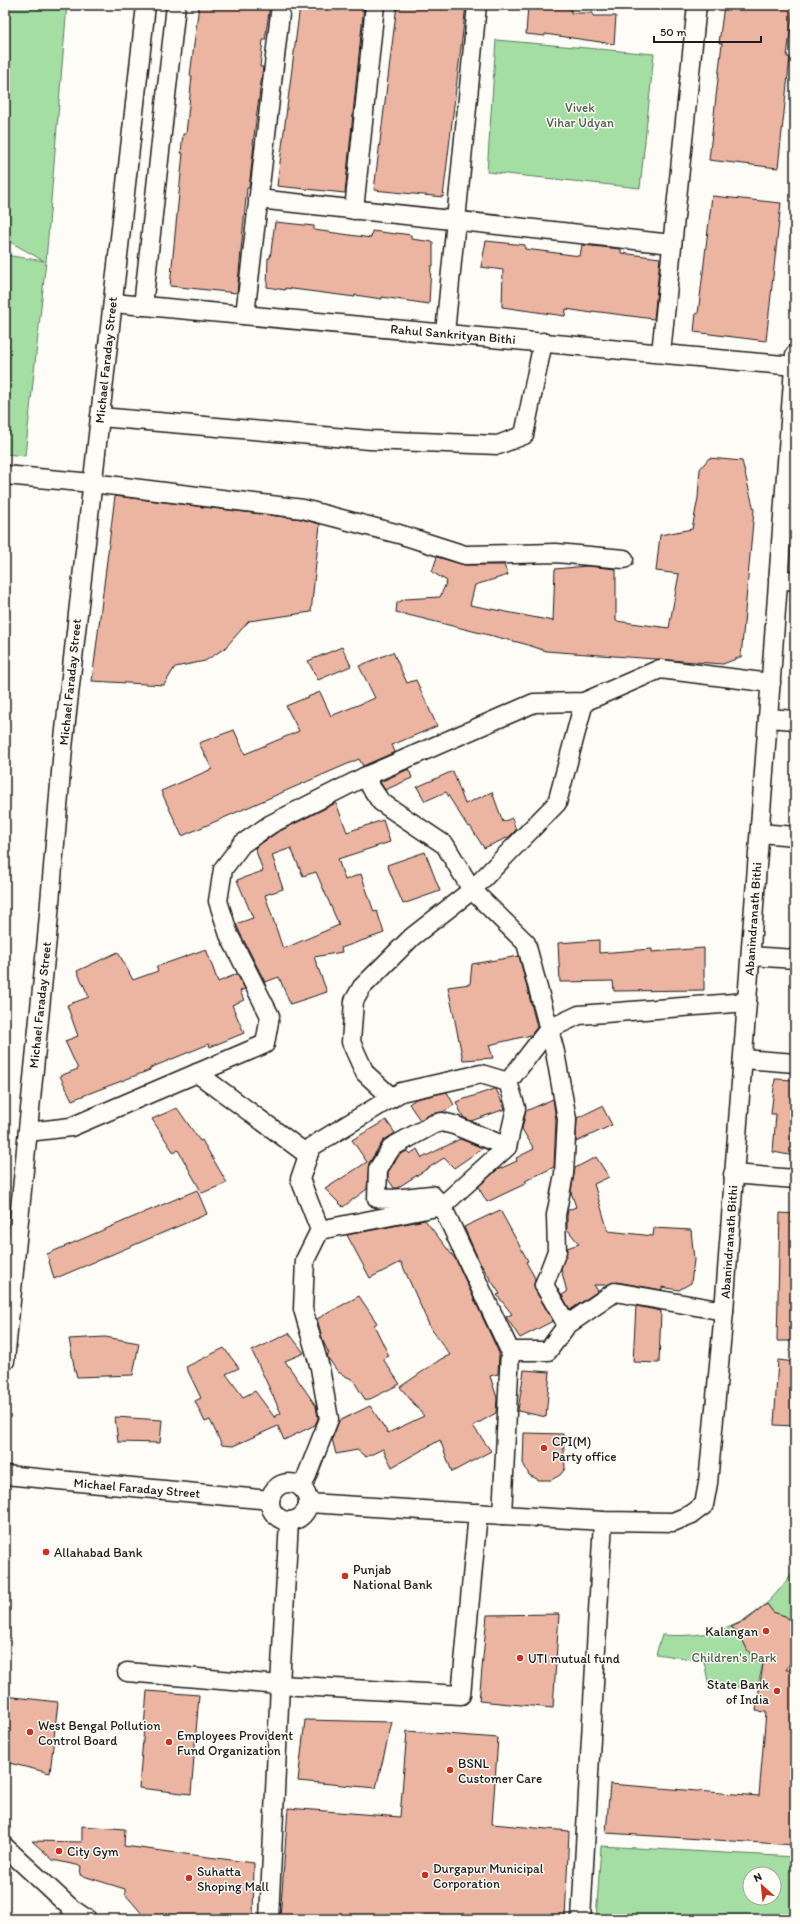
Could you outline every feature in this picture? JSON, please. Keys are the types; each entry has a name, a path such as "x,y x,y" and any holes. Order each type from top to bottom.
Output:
{"street":[{"name":"Michael Faraday Street","path":"5,1361 47,938 63,748 146,5"},
{"path":"143,306 176,5"},
{"path":"245,315 281,5"},
{"path":"354,210 375,5"},
{"path":"445,333 477,5"},
{"path":"661,353 695,5"},
{"path":"258,200 672,244"},
{"name":"Rahul Sankrityan Bithi","path":"113,303 661,353 795,360"},
{"path":"100,417 370,440 498,445 524,435 543,342"},
{"name":"Abanindranath Bithi","path":"603,1521 673,1522 692,1514 704,1505 708,1483 724,1311 733,1174 771,683 787,580 795,360"},
{"path":"5,475 92,483 303,509 398,534 465,555 556,553 624,559"},
{"path":"28,1132 71,1127 265,1044 270,1016 229,935 218,902 223,869 242,844 271,824 364,777 534,703 584,702 660,669 771,683"},
{"path":"392,1098 365,1073 351,1042 354,1001 362,987 412,937 472,890 557,803 584,702"},
{"path":"768,718 795,720"},
{"path":"364,777 381,802 445,845 472,890 526,943 549,1029 567,1120 564,1174 556,1215 558,1251 544,1285 567,1325"},
{"path":"760,833 795,836"},
{"path":"751,956 795,959"},
{"path":"508,1082 549,1029 579,1015 747,1002"},
{"path":"743,1059 795,1063"},
{"path":"197,1073 308,1155"},
{"path":"508,1082 481,1074 401,1092 311,1147 300,1179 320,1230 305,1260 303,1309 320,1368 329,1419 305,1496 306,1509 300,1517 289,1521 279,1518 275,1514 271,1508 270,1500 272,1493 282,1484 296,1484 305,1496 478,1513 603,1521 580,1919"},
{"path":"320,1230 442,1206 507,1147 516,1108 508,1082"},
{"path":"502,1515 510,1351 442,1206 432,1195 392,1200 377,1198 378,1169 392,1147 414,1134 442,1122 454,1125 507,1147"},
{"path":"733,1174 795,1179"},
{"path":"510,1351 548,1351 567,1325 615,1292 724,1311"},
{"name":"Michael Faraday Street","path":"5,1475 270,1500"},
{"path":"126,1672 280,1685 461,1695 478,1513"},
{"path":"269,1919 289,1521"},
{"path":"5,1847 72,1908 87,1919"}],"green space":[{"path":"5,5 67,5 46,261 25,456 5,454 5,255 44,261 5,239"},
{"name":"Vivek Vihar Udyan","path":"496,40 654,54 640,188 487,172"},
{"name":"Children's Park","path":"795,1568 795,1620 793,1622 795,1627 795,1654 763,1664 757,1687 709,1687 704,1661 656,1654 662,1635 704,1634 722,1630 739,1623 754,1614 769,1601"},
{"path":"601,1846 795,1857 795,1919 596,1919"}],"building":[{"path":"199,5 270,5 265,40 263,40 260,67 263,67 249,188 247,188 237,293 170,286 183,153 181,153 183,134 186,134 192,76 190,76"},
{"path":"340,5 364,5 345,193 277,186 300,6 340,10"},
{"path":"397,5 466,5 443,197 374,190"},
{"path":"528,5 571,6 571,13 593,13 593,16 616,16 614,44 545,34 545,36 526,34"},
{"path":"724,5 768,5 793,8 787,57 790,57 778,168 709,160 722,43 719,43"},
{"path":"712,196 781,203 766,341 694,332 696,313 698,314"},
{"path":"275,222 314,226 314,230 371,238 372,231 396,233 411,235 411,239 433,242 433,266 431,266 429,304 382,297 382,299 355,295 355,297 267,287 268,258 270,258"},
{"path":"486,241 525,245 525,249 580,256 582,245 621,249 621,253 660,258 654,319 566,309 565,316 502,307 503,270 481,267"},
{"path":"709,458 742,461 754,510 741,657 723,664 546,651 525,644 396,612 397,603 405,599 440,597 447,581 432,572 437,557 465,565 504,565 508,575 475,585 470,605 553,621 555,569 587,566 616,569 616,621 669,628 679,574 656,571 660,535 692,529 698,498 700,469"},
{"path":"115,496 301,519 320,524 311,612 249,621 225,648 205,661 175,667 164,685 92,681"},
{"path":"342,647 351,666 318,680 308,661"},
{"path":"393,652 407,683 416,680 437,726 392,745 395,752 363,766 359,759 182,836 161,791 212,769 199,743 234,730 245,754 299,731 286,706 320,692 331,716 375,698 359,666"},
{"path":"409,769 412,778 385,790 380,782"},
{"path":"453,771 465,804 492,792 503,822 512,818 516,830 509,837 484,848 470,826 468,827 446,792 425,801 417,787"},
{"path":"336,803 347,832 383,820 390,842 338,859 345,880 361,874 374,912 377,911 384,933 341,948 342,952 314,957 327,992 290,1004 279,977 265,982 236,924 253,918 237,880 263,871 255,848 276,833","holes":["291,848 303,876 316,872 339,925 283,949 265,895 283,889 272,855"]},
{"path":"425,852 440,891 403,904 387,865"},
{"path":"599,940 599,953 652,949 652,952 704,948 704,990 614,991 613,981 560,982 558,943"},
{"path":"206,949 218,982 237,974 245,989 240,991 244,1000 232,1005 244,1033 210,1047 209,1044 150,1068 150,1070 72,1100 60,1076 78,1069 65,1041 78,1036 67,1005 89,997 77,971 118,952 133,980 158,971 156,967"},
{"path":"519,956 537,1027 531,1035 489,1045 493,1058 463,1060 448,987 470,984 472,964"},
{"path":"775,1079 795,1080 795,1156 773,1152 776,1114 771,1114"},
{"path":"496,1089 505,1109 471,1121 463,1117 456,1102"},
{"path":"447,1092 454,1105 443,1112 431,1114 420,1120 409,1104 416,1099"},
{"path":"553,1099 556,1120 554,1167 525,1181 527,1183 487,1202 478,1187 497,1170 517,1161 516,1158 534,1149 522,1129 526,1111"},
{"path":"602,1106 612,1125 576,1142 577,1118"},
{"path":"177,1108 200,1141 202,1140 227,1183 202,1193 178,1150 174,1153 152,1119"},
{"path":"386,1120 395,1133 383,1141 369,1163 367,1189 343,1207 325,1189 367,1162 352,1140"},
{"path":"460,1139 483,1148 454,1168 444,1158 397,1188 394,1188 388,1179 388,1172 399,1155 407,1151 410,1154 417,1149 422,1158"},
{"path":"596,1157 609,1177 594,1184 608,1231 653,1236 654,1228 691,1230 694,1260 691,1283 679,1290 662,1287 662,1290 617,1282 606,1285 594,1285 598,1291 570,1310 562,1295 567,1292 561,1269 567,1248 579,1244 567,1229 568,1210 576,1207 571,1192 575,1168"},
{"path":"197,1190 207,1214 54,1279 47,1254"},
{"path":"500,1210 528,1261 526,1262 535,1278 535,1290 553,1321 520,1338 506,1317 512,1314 497,1295 500,1294 480,1263 464,1227"},
{"path":"780,1213 795,1214 795,1341 777,1341"},
{"path":"425,1220 456,1260 499,1353 498,1374 490,1376 497,1398 496,1413 473,1426 491,1451 452,1472 440,1440 392,1467 383,1449 366,1457 357,1450 336,1454 332,1439 339,1421 370,1406 388,1433 424,1416 400,1387 441,1359 450,1355 430,1327 401,1262 370,1278 347,1235"},
{"path":"359,1296 377,1323 374,1325 389,1356 383,1359 400,1384 366,1401 353,1380 338,1372 328,1358 327,1354 329,1354 323,1341 317,1319"},
{"path":"636,1306 661,1311 659,1363 633,1362"},
{"path":"289,1333 304,1353 285,1361 316,1406 318,1418 315,1425 284,1440 278,1426 233,1446 222,1445 210,1420 205,1422 195,1401 201,1398 186,1367 224,1348 239,1368 226,1374 243,1397 255,1391 274,1417 281,1413 252,1351"},
{"path":"105,1337 139,1343 133,1375 77,1377 69,1339"},
{"path":"778,1360 795,1362 795,1426 774,1425"},
{"path":"524,1370 550,1372 546,1417 518,1411"},
{"path":"115,1417 162,1420 160,1443 118,1442"},
{"name":"CPI(M) Party office","path":"524,1433 563,1434 565,1469 560,1475 551,1480 539,1480 529,1475 523,1463"},
{"path":"767,1604 773,1612 785,1616 793,1622 795,1627 795,1655 786,1670 795,1670 795,1845 606,1833 610,1784 759,1796 766,1712 756,1711 763,1664 756,1660 748,1651 743,1641 744,1636 731,1627 747,1620"},
{"name":"UTI mutual fund","path":"559,1614 553,1708 479,1701 487,1615"},
{"name":"Employees Provident Fund Organization","path":"147,1691 199,1695 191,1794 139,1788"},
{"name":"West Bengal Pollution Control Board","path":"5,1696 58,1702 50,1773 5,1762"},
{"path":"305,1720 392,1722 376,1788 298,1781"},
{"name":"Durgapur Municipal Corporation","path":"407,1731 498,1738 492,1824 569,1831 565,1919 280,1919 288,1808 400,1817"},
{"name":"Suhatta Shoping Mall","path":"82,1826 125,1829 124,1846 254,1863 253,1919 151,1919 143,1915 125,1894 125,1889 80,1875 81,1866 53,1860 32,1841 82,1842"}],"place":[{"name":"CPI(M) Party office","path":"544,1448"},
{"name":"Allahabad Bank","path":"46,1552"},
{"name":"Punjab National Bank","path":"345,1576"},
{"name":"Kalangan","path":"766,1631"},
{"name":"UTI mutual fund","path":"520,1658"},
{"name":"State Bank of India","path":"777,1691"},
{"name":"West Bengal Pollution Control Board","path":"30,1732"},
{"name":"Employees Provident Fund Organization","path":"169,1742"},
{"name":"BSNL Customer Care","path":"450,1770"},
{"name":"City Gym","path":"59,1851"},
{"name":"Durgapur Municipal Corporation","path":"425,1875"},
{"name":"Suhatta Shoping Mall","path":"189,1878"}]}
